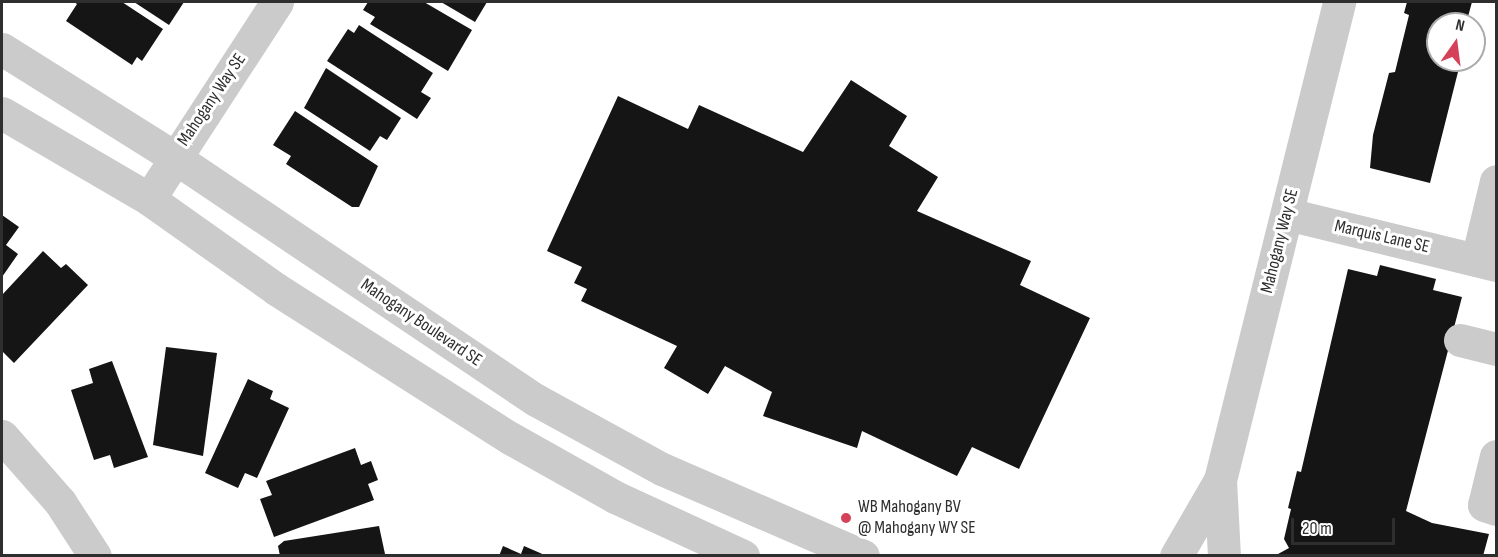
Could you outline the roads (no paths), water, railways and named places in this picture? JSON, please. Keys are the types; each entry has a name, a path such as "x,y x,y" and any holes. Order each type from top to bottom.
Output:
{"street":[{"name":"Mahogany Way SE","path":"149,200 174,157 277,2"},
{"name":"Mahogany Way SE","path":"1176,555 1220,480 1339,2"},
{"name":"Mahogany Boulevard SE","path":"2,49 174,157 536,400 662,469 862,555"},
{"path":"2,113 149,200 276,289 510,438 615,497 743,555"},
{"name":"Marquis Lane SE","path":"1287,214 1487,262 1497,181"},
{"path":"1460,340 1497,350"},
{"path":"2,436 60,502 95,555"},
{"path":"1497,456 1484,505 1497,508"},
{"name":"Mahogany Way SE","path":"1220,480 1224,555"}],"place":[{"name":"WB Mahogany BV @ Mahogany WY SE","path":"846,518"}]}
